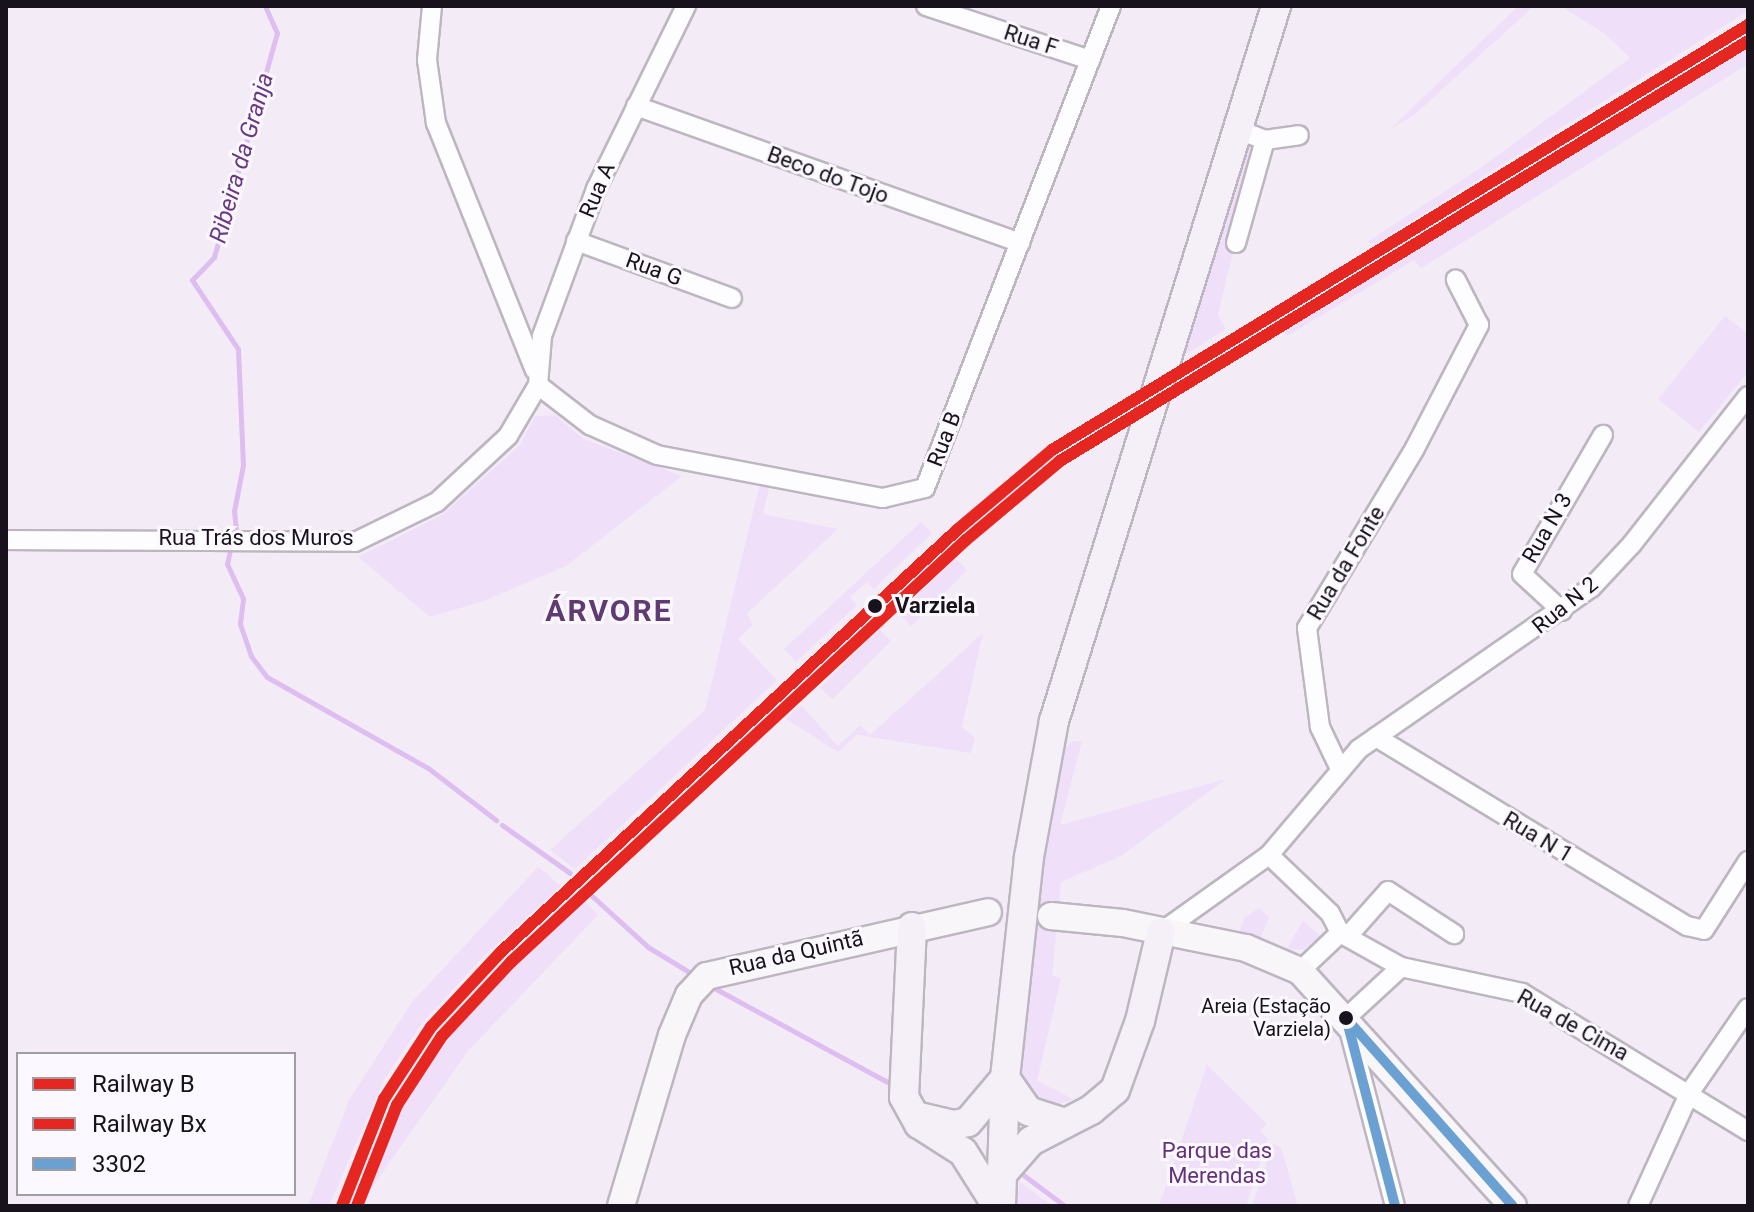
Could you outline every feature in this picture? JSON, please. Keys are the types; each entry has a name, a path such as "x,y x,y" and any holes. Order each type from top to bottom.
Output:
{"main road":[{"path":"999,1206 1003,1173 1005,1078 1029,857 1054,721 1160,368 1276,6"},
{"path":"912,927 902,1082 912,1114 963,1152 999,1206"},
{"path":"1003,1173 1031,1141 1061,1122 1091,1110 1115,1090 1140,1021 1161,932"},
{"path":"912,1114 954,1125 968,1122 1005,1078"},
{"path":"1005,1078 1028,1111 1061,1122"}],"street":[{"path":"432,6 427,60 436,123 455,180 530,348 538,385"},
{"name":"Rua A","path":"538,385 542,336 576,241 636,106 686,6"},
{"name":"Rua F","path":"926,6 1090,60"},
{"name":"Rua B","path":"538,385 590,425 657,455 883,498 925,488 1111,6"},
{"name":"Beco do Tojo","path":"636,106 1020,243"},
{"path":"1237,129 1265,140 1299,135"},
{"path":"1236,243 1265,140"},
{"name":"Rua G","path":"576,241 732,298"},
{"name":"Rua da Fonte","path":"1340,769 1320,727 1307,628 1415,448 1479,325 1456,280"},
{"name":"Rua Trás dos Muros","path":"6,540 355,542 437,502 508,436 538,385"},
{"name":"Rua N 2","path":"1340,769 1376,737 1562,611 1632,544 1748,396"},
{"name":"Rua N 3","path":"1562,611 1522,574 1603,435"},
{"name":"Rua N 1","path":"1376,737 1687,926 1704,930 1748,861"},
{"path":"1161,932 1269,855 1340,769"},
{"name":"Rua de Cima","path":"1269,855 1330,913 1344,935 1401,967 1522,993 1690,1092 1748,1131"},
{"path":"1300,971 1344,935 1388,891 1454,934"},
{"name":"Rua da Quintã","path":"621,1206 672,1035 689,995 707,976 988,912"},
{"path":"1051,916 1246,948 1300,971 1346,1018 1513,1206"},
{"path":"1346,1018 1401,967"},
{"path":"1638,1206 1690,1092 1748,1008"},
{"path":"1346,1018 1395,1206"}],"green space":[{"path":"1518,6 1534,6 1413,116 1390,129"},
{"path":"1561,6 1748,6 1748,11 1375,244 1367,242 1479,169 1630,58 1605,34"},
{"path":"1748,47 1748,64 1483,230 1421,268 1414,260 1287,336 1284,332"},
{"path":"1249,143 1256,153 1218,315 1226,329 1183,356"},
{"path":"1725,316 1748,334 1748,372 1699,432 1658,399"},
{"path":"555,415 584,439 682,476 566,566 484,601 430,617 358,557 442,515 520,445 535,416"},
{"path":"760,483 770,484 763,514 838,529 747,613 753,625 738,639 777,680 575,869 550,850 705,710"},
{"path":"921,522 932,533 874,589 867,582 850,597 857,605 796,662 784,649"},
{"path":"955,558 967,570 911,626 899,614"},
{"path":"879,629 891,641 832,700 820,688"},
{"path":"983,633 962,727 975,738 971,753 857,735 838,752 786,719 801,705 838,746 860,725 870,735"},
{"path":"1073,741 1082,741 1060,825 1226,779 1121,856 1061,882 1052,975 1061,978 1037,1081 1073,1099 1055,1106 1034,1100 1020,1072 1046,830 1064,750"},
{"path":"538,867 561,886 484,956 423,1022 384,1080 329,1206 308,1206 349,1100 412,1002"},
{"path":"583,899 598,915 468,1051 359,1206 384,1137 422,1069 514,962"},
{"path":"1259,908 1269,917 1259,942 1238,937 1244,918"},
{"path":"1303,920 1320,936 1303,950 1287,949"},
{"name":"Parque das Merendas","path":"1207,1065 1267,1124 1260,1131 1268,1139 1246,1206 1159,1206"},
{"name":"Parque das Merendas","path":"1273,1144 1281,1147 1298,1206 1252,1206"},
{"path":"1019,1181 1052,1206 1018,1206"}],"waterway":[{"name":"Ribeira da Granja","path":"236,530 234,511 243,465 238,349 192,280 214,257 277,33 265,6"},
{"name":"Ribeira da Granja","path":"230,550 227,564 243,599 240,624 251,656 267,677 428,768 496,820"},
{"name":"Ribeira da Granja","path":"502,825 570,873"},
{"name":"Ribeira da Granja","path":"591,895 648,947 694,975"},
{"name":"Ribeira da Granja","path":"716,989 887,1082"},
{"name":"Ribeira da Granja","path":"1022,1174 1065,1206"}],"rail line":[{"name":"B","path":"342,1206 384,1099 431,1027 501,952 957,530 1052,450 1748,25"},
{"name":"Bx","path":"357,1206 397,1105 442,1036 511,962 966,540 1060,461 1748,41"}],"transit line":[{"name":"3302","path":"1346,1018 1513,1206"},
{"name":"3302","path":"1348,1025 1395,1206"}],"place":[{"name":"Varziela","path":"875,606"},
{"name":"Areia (Estação Varziela)","path":"1346,1018"}],"district":[{"name":"ÁRVORE","path":"609,611"}]}
